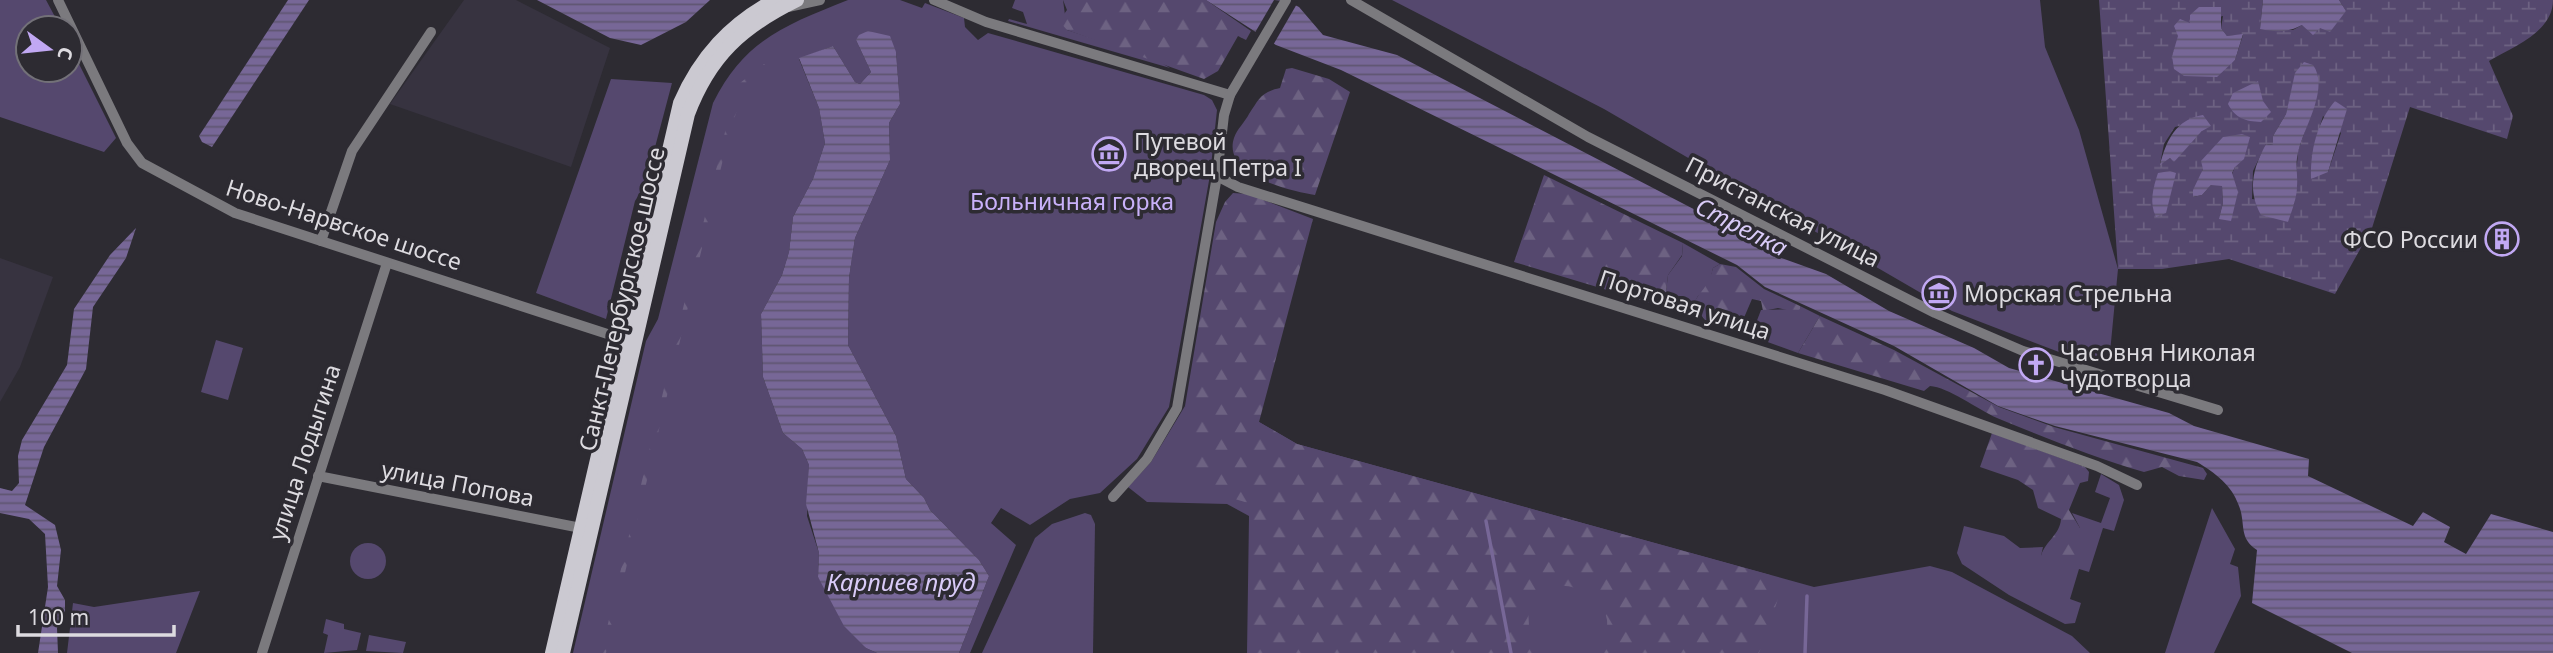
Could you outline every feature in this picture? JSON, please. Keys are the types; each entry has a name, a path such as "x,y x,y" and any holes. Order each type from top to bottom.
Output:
{"main road":[{"name":"Санкт-Петербургское шоссе","path":"551,653 585,529 629,341 674,121 689,82 724,36 753,12 797,0"},
{"name":"Санкт-Петербургское шоссе","path":"563,653 585,529"}],"street":[{"name":"Ново-Нарвское шоссе","path":"58,0 119,130 142,163 235,213 629,341"},
{"path":"778,4 820,0"},
{"path":"934,0 986,22 1230,95"},
{"path":"1113,497 1147,459 1177,408 1217,176 1224,115 1230,95 1286,0"},
{"name":"Пристанская улица","path":"1351,0 1588,137 1935,313 2023,351 2218,410"},
{"path":"321,241 352,151 431,32"},
{"name":"Портовая улица","path":"1217,176 1238,187 1885,390 2097,467 2137,485"},
{"name":"улица Лодыгина","path":"262,653 387,263"},
{"name":"улица Попова","path":"318,476 585,529"}],"shaded area":[{"path":"464,0 516,0 610,48 571,167 390,104"},
{"path":"0,258 53,277 20,367 0,402"}],"green space":[{"path":"0,0 46,0 54,14 14,14 14,84 84,84 84,74 116,138 104,152 0,117"},
{"name":"Больничная горка","path":"848,0 900,0 922,8 925,3 964,18 965,27 978,40 988,33 1204,95 1212,100 1217,110 1210,175 1169,407 1137,459 1100,493 1070,499 1030,525 1001,508 991,523 1016,545 970,653 959,653 989,576 979,560 930,510 924,498 906,479 896,436 848,345 849,278 855,238 890,160 889,123 900,104 896,52 856,40 871,72 860,84 855,82 833,46 799,59 819,108 825,143 813,179 793,217 789,252 782,275 761,314 763,377 783,433 802,449 809,465 807,516 819,553 818,577 866,648 877,653 573,653 646,341 658,319 713,103 725,81 753,49 786,27"},
{"path":"1015,0 1063,0 1067,30 1155,59 1170,68 1008,21 1009,19 1027,24 1023,12 1012,8"},
{"path":"1063,0 1206,0 1251,31 1246,40 1238,36 1218,71 1204,79 1067,30 1059,21 1067,10"},
{"path":"1392,0 2040,0 2045,47 2079,130 2118,269 2109,363 2080,360 1952,311 1604,109"},
{"path":"2099,0 2263,0 2260,29 2293,30 2302,25 2319,27 2346,11 2339,0 2553,0 2547,21 2539,29 2520,44 2489,61 2513,116 2507,139 2410,107 2372,228 2335,294 2229,259 2162,269 2118,269","holes":["2223,16 2221,28 2227,36 2243,35 2235,60 2223,69 2172,56 2184,22 2190,24","2296,73 2318,84 2298,151 2294,205 2252,199 2253,171 2266,144 2273,145 2273,136 2286,114","2323,116 2341,133 2328,172 2317,136","2187,124 2202,131 2174,161 2170,158 2160,164 2164,144 2175,127","2235,167 2219,219 2223,203 2222,185 2211,185 2202,195 2193,197 2203,169"]},
{"path":"764,64 768,67 745,87 729,134 606,653 601,653 725,132 740,83"},
{"path":"1292,68 1329,79 1350,92 1315,195 1290,190 1261,179 1238,162 1233,151 1235,135 1255,104 1264,94 1280,88 1286,69"},
{"path":"611,79 672,83 645,185 635,201 606,319 536,293"},
{"path":"1544,175 1683,243 1682,255 1668,275 1665,300 1657,305 1514,262"},
{"path":"1233,193 1248,194 1313,219 1259,422 1297,444 1770,575 1780,586 1759,653 1602,653 1607,624 1603,608 1579,590 1563,586 1548,589 1528,607 1529,626 1545,653 1252,653 1251,504 1211,491 1194,480 1191,459 1197,418 1185,406 1216,222 1225,202"},
{"path":"1683,243 1720,264 1713,268 1708,289 1698,296 1693,305 1693,317 1657,305 1665,300 1668,275 1682,256"},
{"path":"1720,264 1736,267 1764,289 1800,306 1800,309 1796,312 1778,308 1763,311 1761,301 1752,299 1740,327 1705,320 1693,305 1713,268"},
{"path":"1800,306 1820,316 1798,353 1751,336 1761,310 1800,309"},
{"path":"1820,316 1894,350 1999,407 2054,427 2203,468 2207,474 2204,480 2179,476 2162,467 2144,472 1997,418 1937,387 1930,386 1924,391 1798,353"},
{"path":"216,340 243,348 228,400 201,392"},
{"path":"1185,406 1259,422 1297,444 1814,587 1930,566 1952,572 2072,636 2090,653 1247,653 1249,516 1227,504 1147,502 1128,487 1151,462"},
{"path":"1992,433 2085,467 2089,472 2088,481 2080,483 2069,510 2080,528 2081,550 2068,566 2041,556 2058,529 2061,519 2038,508 2033,490 2018,480 1980,467"},
{"path":"2101,474 2119,485 2124,500 2114,531 2103,528 2089,572 2079,569 2070,599 2081,603 2075,623 2065,624 2009,595 1962,564 1957,553 1964,526 2004,536 2020,548 2043,547 2041,556 2080,528 2072,513 2101,523 2110,498 2095,492"},
{"path":"2212,508 2235,549 2230,564 2238,567 2241,596 2214,653 2165,653"},
{"path":"1085,513 1091,515 1095,524 1093,653 982,653 1035,538 1052,524"},
{"path":"368,543 381,548 386,561 381,574 368,579 355,574 350,561 355,548"},
{"path":"200,591 176,653 67,653 73,603 94,607"},
{"path":"326,619 344,624 344,629 361,633 357,650 324,653 328,635 323,633"},
{"path":"369,635 406,642 403,653 366,651"}],"water":[{"path":"288,0 309,0 212,147 202,142 199,136"},
{"path":"537,0 710,0 686,22 641,45 610,38"},
{"path":"1206,0 1285,0 1299,7 1323,35 1397,55 1734,230 1776,256 1826,274 1889,311 1974,348 2009,368 2169,413 2194,426 2309,459 2308,476 2413,526 2423,512 2450,527 2444,542 2466,554 2491,514 2553,532 2553,653 2352,653 2252,603 2257,550 2247,540 2241,512 2232,492 2216,475 2197,462 2055,426 1998,406 1894,346 1765,287 1737,265 1341,70 1276,45"},
{"path":"2263,0 2339,0 2346,11 2330,32 2320,28 2313,35 2302,25 2286,31 2271,31 2260,29"},
{"path":"2199,7 2221,7 2221,28 2227,36 2243,34 2235,60 2217,77 2184,76 2174,69 2172,56 2178,36 2174,26 2180,19 2190,23 2190,15"},
{"name":"Карпиев пруд","path":"868,31 890,36 896,52 900,104 889,123 890,160 855,238 849,278 848,345 896,436 906,479 924,498 930,510 979,560 989,576 959,653 877,653 866,648 844,626 818,577 819,553 806,504 809,465 802,449 783,433 763,377 761,314 782,275 789,252 793,217 813,179 825,143 819,108 799,58 833,46 855,82 860,84 871,72 856,40 859,35"},
{"path":"2304,62 2313,65 2319,85 2314,109 2298,153 2296,195 2288,222 2261,215 2254,197 2253,179 2266,144 2273,145 2273,136 2286,114 2295,73"},
{"path":"2258,81 2263,101 2271,112 2261,122 2242,118 2234,113 2228,104 2233,93"},
{"path":"2335,101 2347,109 2328,172 2311,179 2316,137"},
{"path":"2203,115 2211,126 2202,131 2174,162 2170,158 2160,165 2165,148 2179,126"},
{"path":"2242,134 2250,137 2244,159 2232,173 2238,192 2231,221 2219,219 2223,203 2222,186 2211,185 2202,195 2193,197 2193,190 2203,169 2201,161 2223,137"},
{"path":"2158,173 2176,173 2166,213 2156,217 2152,201 2156,179"},
{"path":"136,228 126,258 93,307 86,369 44,447 25,505 55,525 61,550 57,586 65,600 65,612 57,628 58,653 38,653 48,587 45,534 29,519 0,513 0,488 12,491 19,483 18,456 22,440 67,365 74,309 110,255"}],"pier":[{"path":"1274,0 1298,2 1272,47 1253,36"}],"waterway":[{"path":"1486,521 1511,653"},
{"path":"1805,653 1807,596"}],"place":[{"name":"Путевой дворец Петра I","path":"1109,154"},
{"name":"ФСО России","path":"2502,239"},
{"name":"Морская Стрельна","path":"1939,293"},
{"name":"Часовня Николая Чудотворца","path":"2036,365"}],"water label":[{"name":"Стрелка","path":"1742,226"}]}
